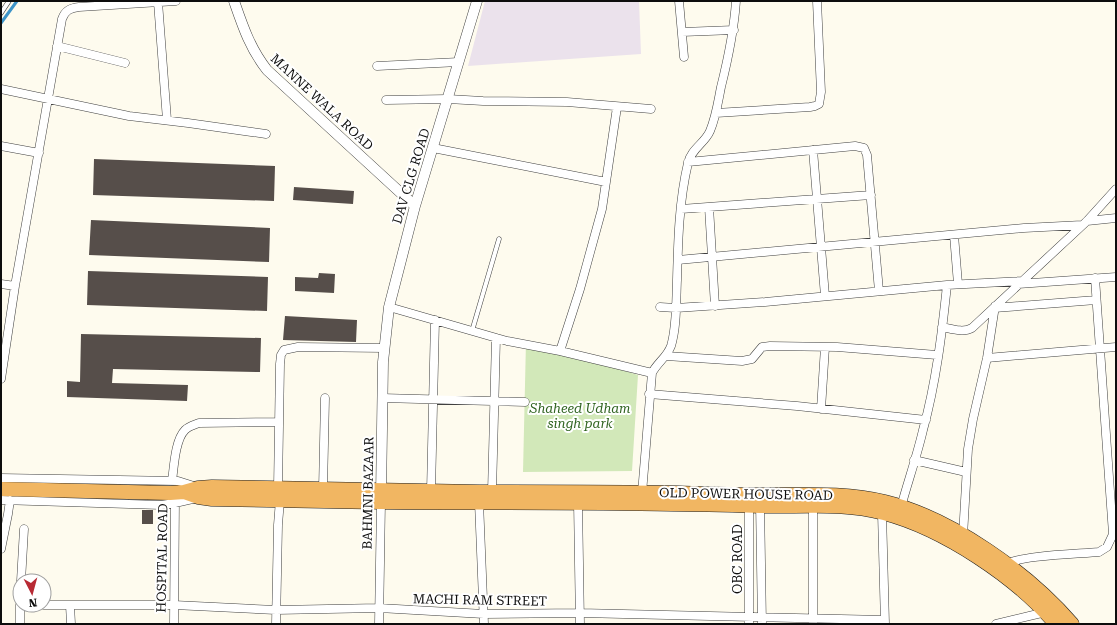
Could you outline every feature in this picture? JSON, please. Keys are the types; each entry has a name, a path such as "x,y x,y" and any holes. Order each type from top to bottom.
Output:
{"highway":[{"path":"1,489 198,493 212,499 323,489 381,496"},
{"name":"OLD POWER HOUSE ROAD","path":"381,496 431,491 642,493 754,500 813,506 836,506 882,513 925,528 1002,568 1042,593 1072,624"},
{"path":"279,494 381,496"},
{"name":"OLD POWER HOUSE ROAD","path":"381,496 479,502 578,502 754,500 837,495 885,502 930,518 963,536 1002,568 1015,584 1046,612 1056,624"}],"street":[{"path":"1,379 15,286 64,13 68,10 79,7 176,1"},
{"name":"MANNE WALA ROAD","path":"234,1 249,42 256,56 267,70 415,206"},
{"name":"DAV CLG ROAD","path":"383,362 388,306 415,206 477,1"},
{"path":"679,1 684,56"},
{"path":"642,493 649,394 652,373 654,368 666,356 671,346 676,308 681,209 688,162 692,153 707,138 716,113 734,30 736,1"},
{"path":"716,113 810,107 819,104 821,92 817,1"},
{"path":"158,2 167,120"},
{"path":"682,32 734,30"},
{"path":"57,46 124,63"},
{"path":"377,66 459,62"},
{"path":"1,89 129,116 266,134"},
{"path":"386,100 448,99 483,102 567,102 651,109"},
{"path":"560,351 580,290 602,209 617,107"},
{"path":"1,146 39,153"},
{"path":"688,162 855,146 864,148 867,155 879,291"},
{"path":"433,148 606,182"},
{"path":"813,150 825,296"},
{"path":"942,327 969,330 1085,223 1116,189"},
{"path":"681,209 871,195"},
{"path":"709,207 715,306"},
{"path":"678,260 1085,223 1116,218"},
{"path":"954,235 958,284"},
{"path":"660,307 676,308 715,306 958,284 1020,283 1116,276"},
{"path":"1002,568 1031,558 1100,552 1107,547 1115,532 1106,452 1094,278"},
{"path":"1,284 15,286"},
{"path":"901,507 926,420 938,355 947,285"},
{"path":"994,307 1096,300"},
{"path":"388,306 523,345 560,351 652,373"},
{"path":"963,536 966,472 972,419 987,358 994,307"},
{"path":"431,491 434,320"},
{"path":"492,492 496,338"},
{"path":"666,356 742,361 752,359 760,349 765,346 825,347 938,355"},
{"path":"276,624 281,354 284,350 298,347 384,348"},
{"path":"821,409 825,347"},
{"path":"987,358 1116,347"},
{"name":"BAHMNI BAZAAR","path":"379,624 383,362"},
{"path":"649,394 926,420"},
{"path":"323,489 325,398"},
{"path":"382,398 525,402"},
{"name":"HOSPITAL ROAD","path":"174,624 175,493 180,437 184,431 199,423 279,422"},
{"path":"914,460 966,472"},
{"path":"1,478 175,493"},
{"path":"1,500 161,505 175,493"},
{"path":"1,549 10,500"},
{"name":"OBC ROAD","path":"749,620 754,500"},
{"name":"OBC ROAD","path":"754,500 762,621"},
{"path":"479,502 484,624"},
{"path":"578,502 580,624"},
{"path":"813,506 813,621"},
{"path":"882,513 885,622"},
{"path":"21,573 24,530"},
{"name":"MACHI RAM STREET","path":"52,605 174,605 276,610 379,608 484,614 580,613 762,621 885,622"},
{"path":"70,605 71,624"},
{"path":"996,624 1046,612"},
{"path":"20,613 20,624"}],"lane":[{"path":"1,14 9,1"},
{"path":"472,331 499,239"}],"shaded area":[{"path":"485,1 639,1 641,54 468,66"}],"green space":[{"name":"Shaheed Udham singh park","path":"526,341 638,375 632,471 523,472"}],"building":[{"path":"94,159 275,166 274,201 93,195"},
{"path":"294,187 354,191 353,204 293,200"},
{"path":"91,220 270,228 269,262 89,255"},
{"path":"88,271 268,277 267,311 87,305"},
{"path":"319,273 335,274 334,293 295,291 295,277 318,278"},
{"path":"285,316 357,320 356,342 283,340"},
{"path":"81,334 261,338 260,372 113,369 112,383 188,385 187,401 67,397 67,381 80,382"},
{"path":"142,510 153,510 153,524 142,524"}],"waterway":[{"path":"1,23 17,1"}]}
